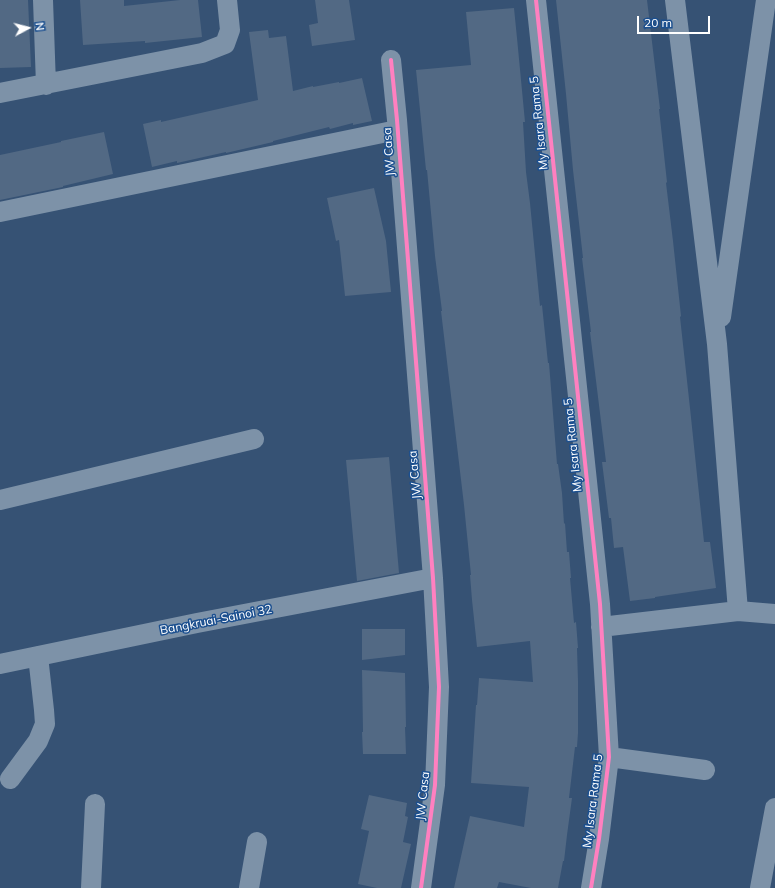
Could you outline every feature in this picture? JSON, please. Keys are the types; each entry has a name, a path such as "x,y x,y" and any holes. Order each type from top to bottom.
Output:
{"street":[{"path":"43,0 46,85"},
{"path":"0,94 202,54 225,44 230,30 226,0"},
{"name":"My Isara Rama 5","path":"536,0 600,604 609,757 599,839 597,887"},
{"path":"675,0 717,344 738,611"},
{"path":"717,344 766,0"},
{"name":"JW Casa","path":"391,60 433,578 439,687 435,785 421,888"},
{"path":"0,212 397,130"},
{"path":"0,500 254,439"},
{"name":"Bangkruai-Sainoi 32","path":"0,664 204,622 433,578"},
{"path":"601,627 738,611 775,614"},
{"path":"10,779 38,741 45,724 38,656"},
{"path":"609,757 705,770"},
{"path":"91,888 95,804"},
{"path":"760,888 775,808"},
{"path":"249,888 257,842"}],"building":[{"path":"0,0 28,0 31,67 0,68"},
{"path":"80,0 124,0 124,6 180,0 198,0 202,37 145,43 145,41 83,45"},
{"path":"315,0 349,0 355,40 312,46 309,25 318,23"},
{"path":"556,0 647,0 660,109 666,183 704,542 710,542 716,588 630,601 623,547 614,548 602,462 606,462 590,332"},
{"path":"514,8 525,122 523,122 526,172 540,306 542,305 549,363 557,464 562,493 567,552 569,552 574,623 576,622 578,648 578,733 569,798 572,798 564,861 558,888 531,888 499,882 497,888 454,888 470,816 524,827 529,787 471,783 479,678 533,682 530,641 477,647 464,505 441,311 416,70 471,65 466,12"},
{"path":"268,30 269,38 286,36 293,91 313,86 339,83 362,78 372,121 353,125 353,123 330,129 329,127 226,153 177,163 177,161 152,167 143,124 161,120 161,122 258,100 249,32"},
{"path":"104,132 113,174 63,187 0,200 0,155"},
{"path":"374,188 386,241 391,292 345,296 339,240 336,241 327,198"},
{"path":"389,457 399,573 357,581 346,460"},
{"path":"362,629 405,629 405,655 362,660"},
{"path":"362,670 405,673 406,754 363,754"},
{"path":"369,795 407,803 405,816 408,817 403,842 411,844 401,888 377,888 358,884 369,831 361,829"}],"cycle path":[{"path":"536,0 600,604 609,757 599,839 591,888"},
{"path":"391,60 433,578 439,687 435,785 421,888"}]}
